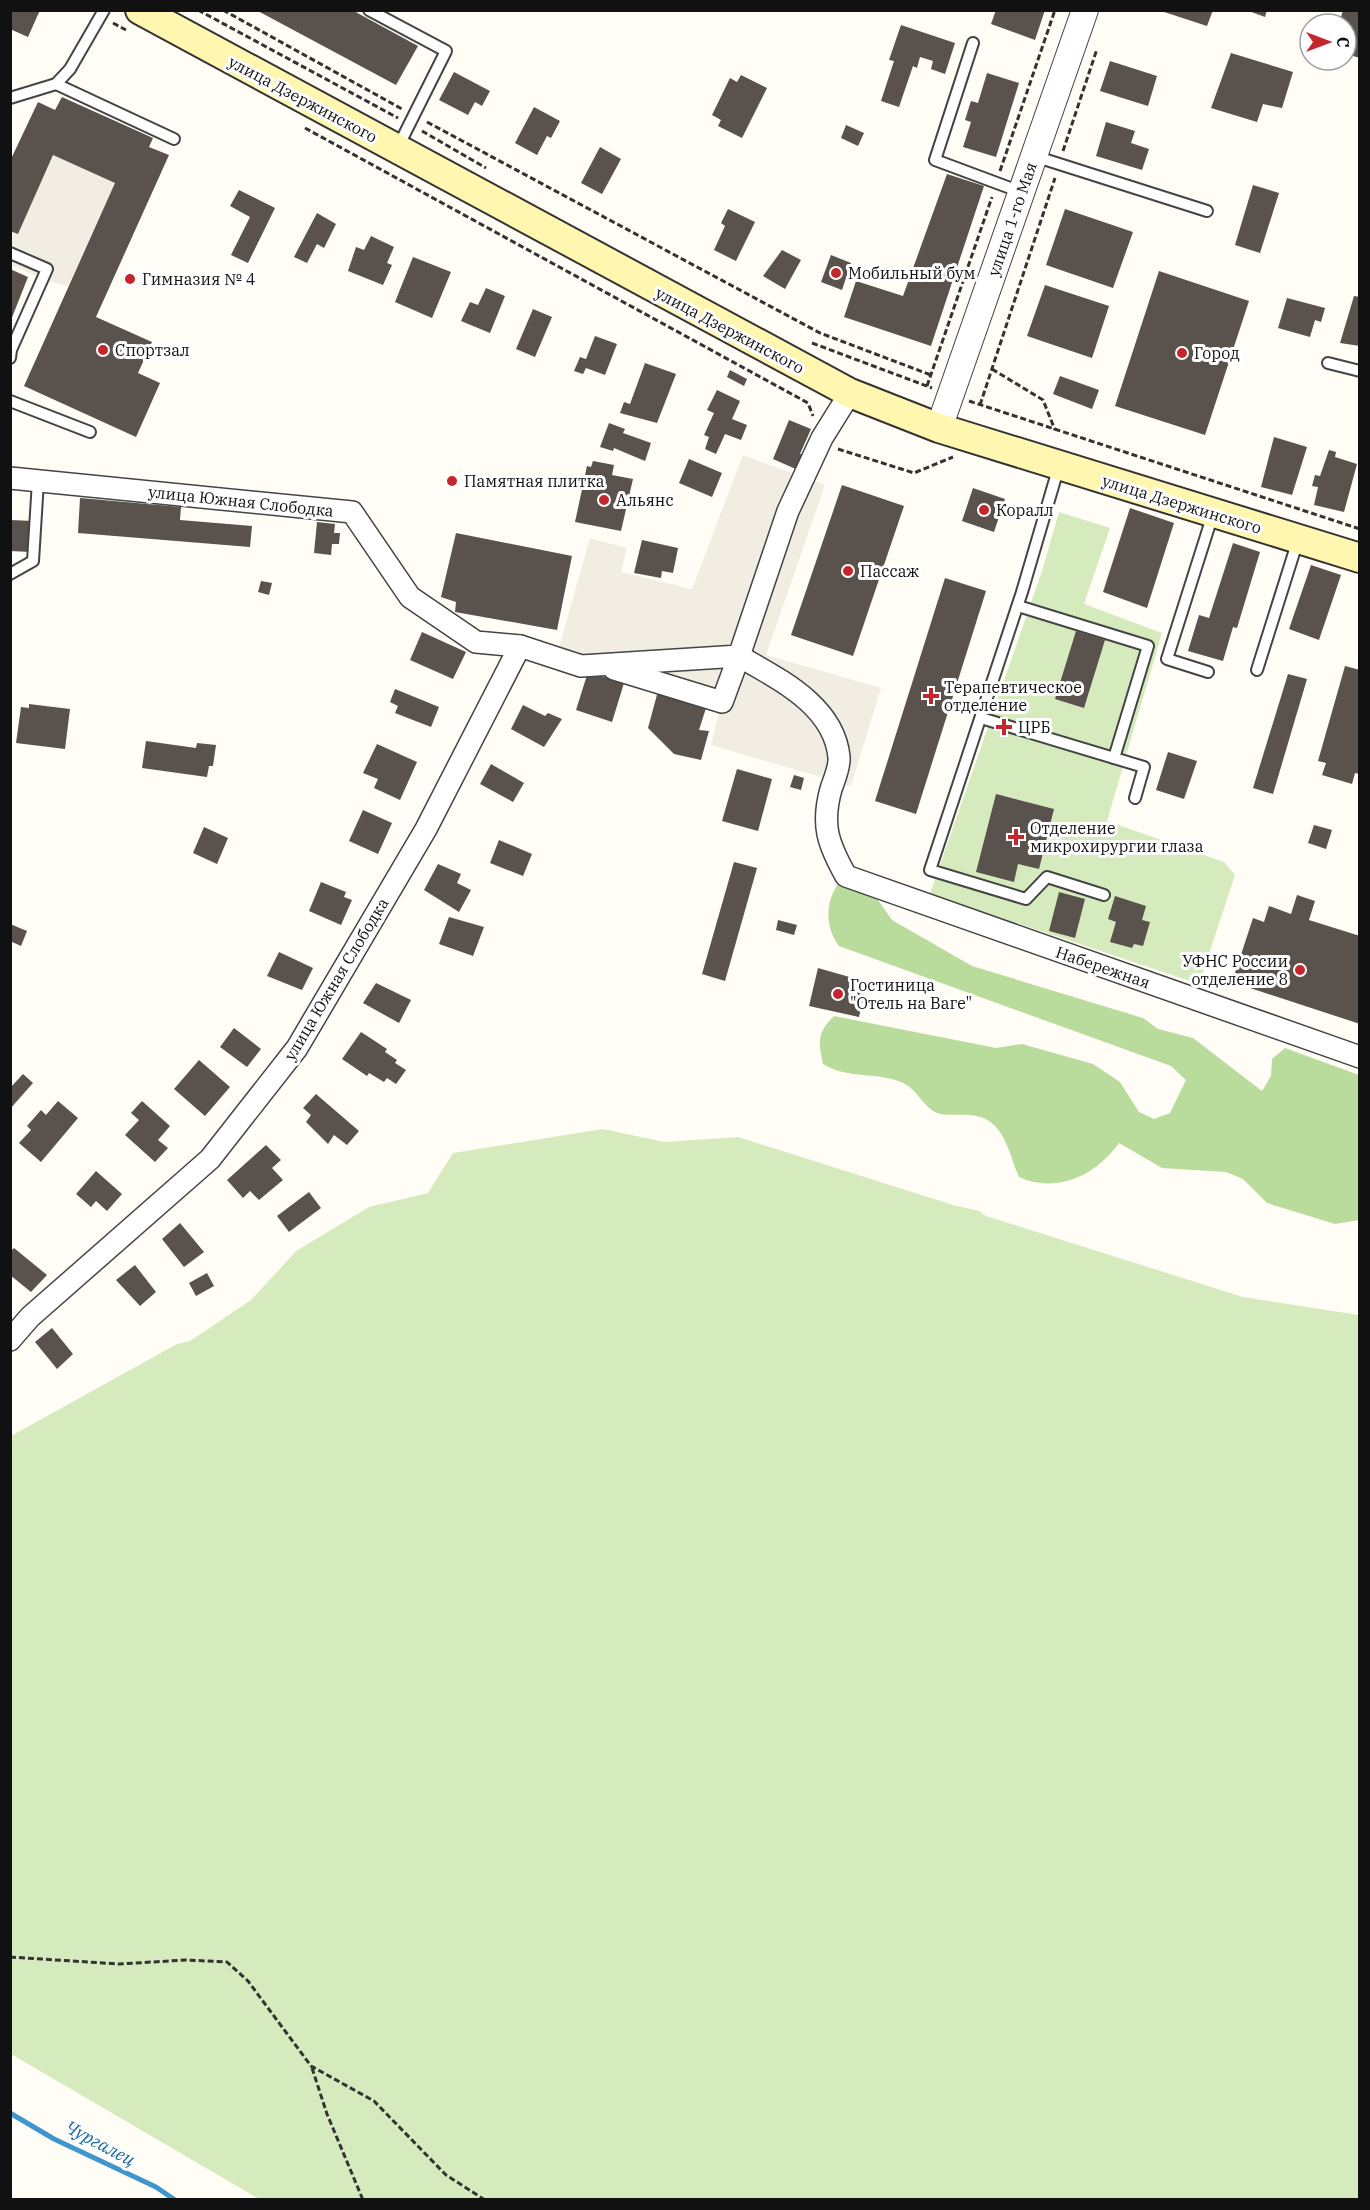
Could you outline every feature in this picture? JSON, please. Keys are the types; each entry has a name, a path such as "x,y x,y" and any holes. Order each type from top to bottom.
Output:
{"main road":[{"name":"улица Дзержинского","path":"140,10 850,393 939,428 1359,558"}],"street":[{"name":"улица 1-го Мая","path":"939,428 1085,10"},
{"path":"599,665 722,702 788,511 822,438 850,393"},
{"name":"улица Южная Слободка","path":"10,478 352,512 410,597 476,642 520,646 581,666 739,656"},
{"name":"улица Южная Слободка","path":"10,1340 30,1317 210,1159 297,1048 426,829 520,646"},
{"name":"Набережная","path":"739,656 801,693 829,726 840,759 824,811 832,851 846,876 1359,1057"}],"lane":[{"path":"10,98 56,84 70,69 104,10"},
{"path":"369,10 446,51 396,149"},
{"path":"973,43 935,160 1021,192"},
{"path":"56,84 174,139"},
{"path":"1034,156 1207,211"},
{"path":"10,253 47,269 11,350 10,358"},
{"path":"1328,363 1359,371"},
{"path":"10,401 90,432"},
{"path":"1059,466 1018,606 930,870 1026,899 1047,877 1104,895"},
{"path":"10,574 33,561 38,481"},
{"path":"1208,672 1167,659 1213,513"},
{"path":"1257,670 1298,539"},
{"path":"1018,606 1148,646 1114,758"},
{"path":"981,718 1144,767 1135,798"}],"path":[{"path":"198,10 494,172"},
{"path":"223,10 404,110"},
{"path":"980,405 1098,44"},
{"path":"424,121 820,333 931,375"},
{"path":"807,341 980,405 1359,529"},
{"path":"992,369 1043,400 1055,430"},
{"path":"10,1957 119,1964 186,1960 227,1962 248,1981 311,2066 327,2114 363,2199"},
{"path":"311,2066 374,2101 446,2175 485,2199"}],"green space":[{"name":"ЦРБ","path":"1059,512 1110,528 1084,604 1162,633 1107,821 1224,862 1235,875 1199,984 930,894 1042,571"},
{"path":"838,884 856,884 873,893 892,920 972,966 1143,1018 1158,1029 1193,1038 1262,1091 1271,1076 1272,1059 1285,1048 1359,1075 1359,1220 1335,1224 1267,1203 1243,1179 1226,1172 1162,1168 1119,1143 1099,1165 1074,1179 1047,1184 1033,1182 1019,1177 1003,1136 990,1122 981,1117 937,1113 903,1083 883,1077 843,1072 823,1064 820,1038 824,1027 834,1016 996,1048 1022,1044 1093,1064 1120,1082 1139,1112 1154,1119 1170,1113 1186,1080 1171,1066 839,946 831,931 828,915 831,899"},
{"path":"603,1129 664,1142 738,1137 953,1205 979,1211 986,1216 1243,1297 1359,1315 1359,2199 259,2199 11,2054 10,1456 14,1454 11,1455 11,1436 177,1344 190,1341 251,1300 296,1251 369,1207 428,1193 453,1153"}],"shaded area":[{"path":"53,155 115,183 68,286 43,279 11,265 11,231 18,234"},
{"path":"743,455 825,485 766,655 881,688 851,786 711,745 721,705 556,658 590,538 627,548 621,572 692,589"}],"building":[{"path":"10,10 40,10 28,37 10,29"},
{"path":"256,10 352,10 418,46 396,85"},
{"path":"996,10 1045,10 1035,40 991,24"},
{"path":"1158,10 1213,10 1207,26"},
{"path":"1246,10 1267,10 1265,17"},
{"path":"1343,10 1360,10 1360,58 1358,57 1358,12 1342,12"},
{"path":"901,25 955,43 945,74 931,69 933,61 920,57 917,68 913,66 899,107 881,101 894,61 889,60"},
{"path":"1231,53 1293,72 1282,108 1263,104 1257,122 1211,108"},
{"path":"1110,61 1157,76 1148,106 1100,91"},
{"path":"454,72 490,91 482,106 475,102 468,115 439,100"},
{"path":"987,73 1019,83 996,157 963,147 971,122 965,120 971,101 978,103"},
{"path":"741,75 767,88 742,138 718,126 721,120 712,115 730,78 737,82"},
{"path":"62,97 153,138 149,147 169,155 96,317 152,342 138,373 160,383 136,437 24,386 115,183 53,155 18,234 10,231 10,161 38,102 55,110"},
{"path":"534,107 560,121 551,138 547,136 537,155 515,143"},
{"path":"1106,122 1135,131 1131,143 1149,149 1142,170 1096,156"},
{"path":"846,125 864,133 858,146 841,138"},
{"path":"600,147 621,159 602,194 581,183"},
{"path":"947,174 984,186 931,346 844,317 856,281 903,296"},
{"path":"1253,185 1279,193 1260,253 1235,245"},
{"path":"239,190 275,208 248,263 231,255 250,217 230,206"},
{"path":"728,209 755,222 736,261 714,250 725,226 721,223"},
{"path":"1065,209 1133,232 1113,288 1046,265"},
{"path":"317,213 336,224 324,248 317,244 307,263 294,257"},
{"path":"371,236 394,247 387,263 392,265 383,285 348,271 356,247 364,250"},
{"path":"782,250 801,260 785,289 763,276"},
{"name":"Мобильный бум","path":"831,255 851,263 842,290 821,282"},
{"path":"413,257 451,272 432,318 395,302"},
{"path":"10,269 28,277 11,320 10,320"},
{"name":"Город","path":"1159,271 1249,301 1205,435 1115,406"},
{"path":"1045,285 1109,306 1092,358 1027,336"},
{"path":"486,288 505,296 490,333 461,321 470,302 478,305"},
{"path":"1354,296 1360,297 1360,346 1340,343"},
{"path":"1287,298 1325,308 1321,322 1315,320 1310,337 1278,328"},
{"path":"533,309 552,317 535,357 516,349"},
{"path":"595,336 617,344 605,375 586,368 583,374 574,371 580,357 586,359"},
{"path":"645,363 676,374 657,423 620,413 624,402 630,404"},
{"path":"730,370 747,379 744,386 727,377"},
{"path":"1060,376 1099,390 1092,409 1053,394"},
{"path":"717,390 740,401 732,419 747,425 741,440 725,434 716,454 705,449 709,437 704,435 714,413 707,410"},
{"path":"789,420 811,429 800,454 804,455 798,470 773,459"},
{"path":"609,423 625,429 623,433 651,443 645,461 614,448 613,451 600,447"},
{"path":"1274,437 1307,447 1292,495 1261,487"},
{"path":"1329,450 1336,452 1335,457 1357,464 1344,512 1314,505 1318,487 1312,486 1315,475 1320,476"},
{"path":"689,459 722,473 712,497 679,483"},
{"name":"Альянс","path":"593,461 614,465 612,475 633,479 621,531 575,522 587,466 591,467"},
{"name":"Пассаж","path":"842,485 904,506 853,656 791,635"},
{"name":"Коралл","path":"973,488 1005,499 994,532 962,521"},
{"path":"80,498 181,507 180,520 252,526 250,547 78,533"},
{"path":"1130,508 1174,523 1147,608 1103,592"},
{"path":"10,520 33,521 31,552 10,551"},
{"path":"317,522 335,524 334,533 340,533 339,544 332,544 331,555 314,553"},
{"path":"456,533 572,556 557,630 455,612 456,602 441,597"},
{"path":"642,540 678,548 673,573 662,571 661,578 634,573"},
{"path":"1233,543 1260,552 1237,628 1233,627 1223,661 1188,651 1199,615 1209,618"},
{"path":"1311,565 1341,575 1319,640 1289,629"},
{"name":"Терапевтическое отделение","path":"945,578 986,591 916,814 875,801"},
{"path":"261,581 272,583 269,595 258,592"},
{"path":"1076,631 1105,640 1084,708 1055,699"},
{"path":"422,632 466,652 453,679 410,660"},
{"path":"1345,666 1360,670 1360,774 1355,773 1352,784 1322,775 1326,763 1318,761"},
{"path":"588,672 624,683 612,722 576,710"},
{"path":"1288,674 1307,679 1273,794 1253,788"},
{"path":"395,689 439,707 431,727 395,713 398,706 390,702"},
{"path":"658,691 707,705 699,730 709,731 701,760 674,754 648,728"},
{"path":"29,704 70,709 65,749 16,743 21,707 29,708"},
{"path":"523,705 545,716 548,713 562,719 544,747 511,729"},
{"path":"146,741 196,748 197,743 216,745 213,766 209,766 207,777 142,768"},
{"path":"377,744 417,762 400,800 374,788 378,779 363,773"},
{"path":"1168,752 1197,761 1184,799 1156,790"},
{"path":"491,764 524,783 513,802 480,784"},
{"path":"737,769 772,779 758,831 722,821"},
{"path":"794,775 804,778 801,790 790,787"},
{"name":"Отделение микрохирургии глаза","path":"996,794 1054,809 1039,869 1018,864 1014,882 976,872"},
{"path":"363,810 392,823 378,854 349,841"},
{"path":"1314,825 1332,830 1326,849 1308,843"},
{"path":"204,827 228,838 217,864 193,853"},
{"path":"499,840 532,854 523,876 490,863"},
{"path":"734,862 757,868 725,981 702,974"},
{"path":"438,864 461,874 457,883 471,890 459,912 424,890"},
{"path":"321,882 346,892 344,897 352,900 341,925 309,911"},
{"path":"1059,892 1085,899 1075,938 1049,931"},
{"path":"1297,895 1315,901 1309,920 1360,936 1360,1024 1232,982 1253,918 1264,922 1269,906 1291,914"},
{"path":"1115,896 1146,906 1142,920 1150,922 1143,946 1134,944 1132,948 1110,942 1116,922 1108,919"},
{"path":"449,917 484,927 473,956 439,944"},
{"path":"778,920 797,925 794,935 776,930"},
{"path":"10,924 27,931 21,946 10,941"},
{"path":"279,952 313,968 302,990 267,976"},
{"name":"Гостиница \"Отель на Ваге\"","path":"818,968 867,982 859,1017 809,1006"},
{"path":"376,983 411,1000 399,1023 363,1003"},
{"path":"234,1028 261,1049 247,1067 220,1047"},
{"path":"361,1032 387,1049 385,1052 397,1060 395,1063 406,1070 396,1084 387,1078 384,1082 369,1073 367,1076 342,1059"},
{"path":"199,1060 230,1087 205,1116 174,1089"},
{"path":"23,1074 33,1083 10,1109 10,1088"},
{"path":"316,1094 359,1131 347,1145 334,1135 328,1144 306,1122 311,1115 303,1108"},
{"path":"58,1101 78,1118 41,1162 19,1143 31,1130 27,1126 41,1110 46,1115"},
{"path":"142,1101 170,1126 158,1140 168,1148 155,1162 125,1135 139,1120 131,1113"},
{"path":"266,1145 281,1160 272,1168 283,1180 259,1200 250,1191 243,1198 227,1180"},
{"path":"96,1171 122,1194 107,1211 96,1201 91,1207 76,1194"},
{"path":"309,1192 321,1208 289,1232 277,1216"},
{"path":"180,1223 204,1252 184,1267 162,1239"},
{"path":"14,1248 47,1275 31,1292 10,1275 10,1252"},
{"path":"135,1265 156,1292 140,1306 116,1280"},
{"path":"207,1273 214,1286 196,1296 189,1283"},
{"path":"52,1328 73,1354 57,1369 35,1342"}],"waterway":[{"name":"Чургалец","path":"10,2113 54,2139 156,2187 175,2200"}],"place":[{"name":"Мобильный бум","path":"836,273"},
{"name":"Гимназия № 4","path":"130,279"},
{"name":"Спортзал","path":"103,350"},
{"name":"Город","path":"1182,353"},
{"name":"Памятная плитка","path":"452,481"},
{"name":"Альянс","path":"604,500"},
{"name":"Коралл","path":"984,510"},
{"name":"Пассаж","path":"848,571"},
{"name":"Терапевтическое отделение","path":"931,696"},
{"name":"ЦРБ","path":"1004,727"},
{"name":"Отделение микрохирургии глаза","path":"1016,837"},
{"name":"УФНС России отделение 8","path":"1300,970"},
{"name":"Гостиница \"Отель на Ваге\"","path":"838,994"}]}
